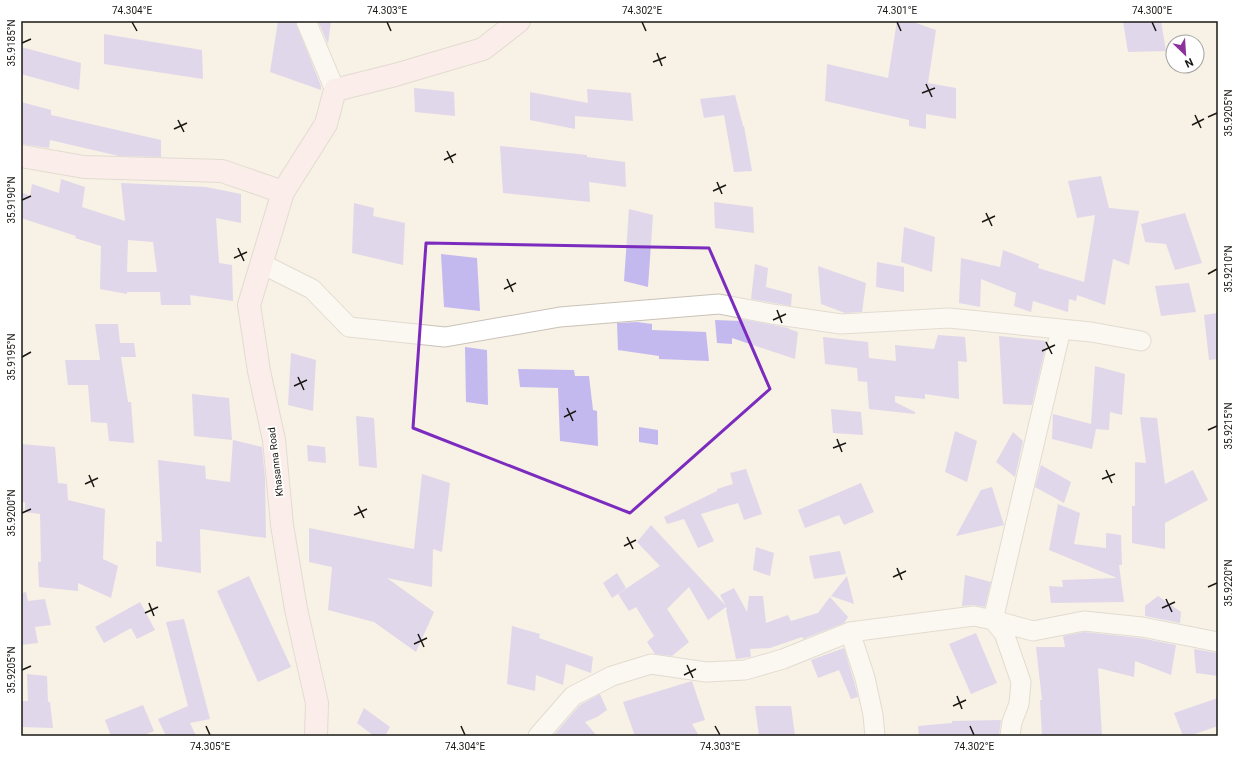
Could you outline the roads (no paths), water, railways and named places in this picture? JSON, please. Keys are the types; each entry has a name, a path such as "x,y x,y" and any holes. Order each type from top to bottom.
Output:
{"street":[{"path":"306,21 335,90 402,73 483,49 519,21"},
{"name":"Khasanna Road","path":"316,736 317,703 296,609 282,525 274,440 259,371 249,305 283,192 326,124 335,90"},
{"path":"21,156 84,167 222,171 283,192"},
{"path":"262,264 312,289 349,327 445,337 560,316 719,304 772,314 841,324 949,318 1091,332 1141,341"},
{"path":"993,620 1061,329"},
{"path":"538,736 573,696 612,676 651,664 706,672 745,670 783,659 850,632 974,616 1033,631 1084,621 1142,627 1218,642"},
{"path":"993,620 1004,633 1021,682 1019,704 1012,722 1010,736"},
{"path":"850,632 865,678 873,715 875,736"}]}
